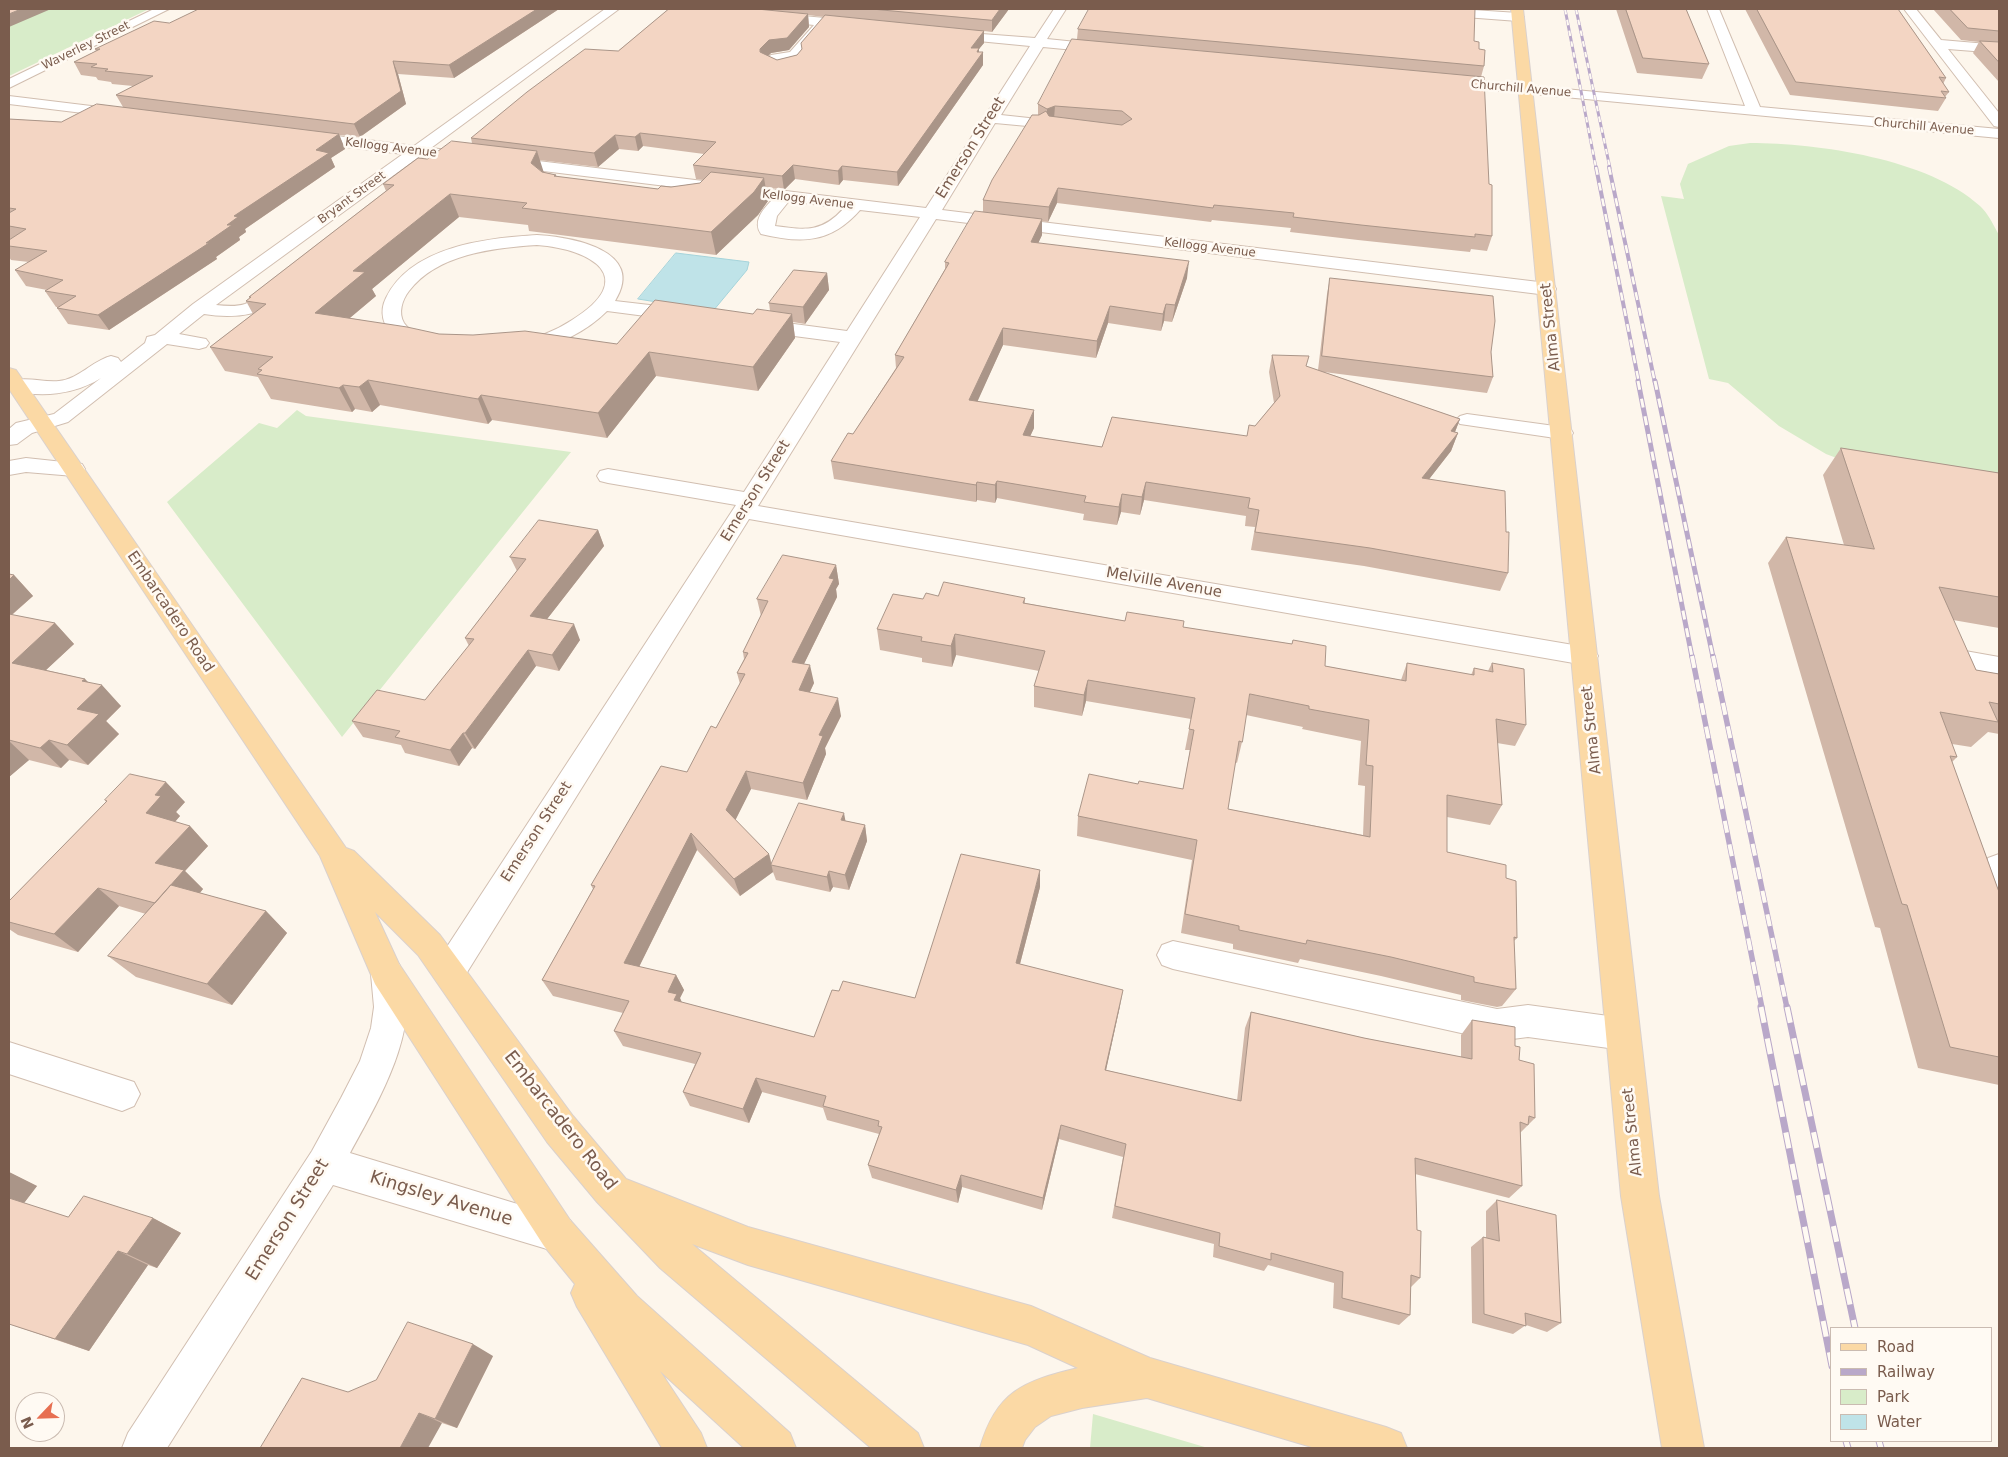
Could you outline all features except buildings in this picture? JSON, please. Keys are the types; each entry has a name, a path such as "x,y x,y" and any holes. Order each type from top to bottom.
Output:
{"main road":[{"name":"Alma Street","path":"1517,13 1527,89 1640,1196 1683,1448"},
{"name":"Embarcadero Road","path":"13,380 332,850 386,974 556,1233 623,1310 776,1448"},
{"name":"Embarcadero Road","path":"332,850 429,945 560,1128 610,1189 674,1254 903,1448"},
{"path":"610,1189 657,1211 748,1246 1031,1326 1147,1378 1386,1448"},
{"path":"556,1233 642,1380 686,1448"},
{"path":"1000,1448 1002,1439 1020,1411 1046,1395 1147,1378"}],"street":[{"name":"Waverley Street","path":"9,84 164,9"},
{"name":"Bryant Street","path":"9,439 24,428 61,418 166,338 200,308 613,9"},
{"name":"Emerson Street","path":"449,972 747,506 1060,9"},
{"path":"1411,9 1517,13"},
{"path":"1713,9 1754,111"},
{"path":"1910,9 1940,44 1999,124"},
{"path":"754,15 871,27"},
{"path":"794,55 823,22"},
{"path":"938,33 1124,51"},
{"path":"1940,44 1999,50"},
{"name":"Churchill Avenue","path":"1437,81 1999,134"},
{"path":"9,100 136,116"},
{"path":"990,118 1038,123"},
{"name":"Kellogg Avenue","path":"292,136 1547,289"},
{"path":"547,184 557,169"},
{"path":"693,201 705,196 711,188"},
{"path":"784,197 767,217 765,224 767,230 807,236 823,232 834,228 843,221 855,205"},
{"path":"309,230 329,234"},
{"path":"603,305 615,284 614,273 609,264 600,256 581,247 537,240 490,245 438,261 408,280 393,301 391,312 394,322 401,332 412,340 437,348 468,351 514,347 536,342 576,326 603,305 705,318"},
{"path":"200,308 223,312 248,311 260,305 294,280"},
{"path":"742,323 852,338"},
{"name":"Bryant Street","path":"13,380 51,390 73,385 96,373 131,348 166,338"},
{"path":"166,338 199,343"},
{"path":"1467,420 1562,433"},
{"path":"9,468 26,464 74,469"},
{"name":"Melville Avenue","path":"608,476 747,506 1585,656"},
{"path":"1954,658 1999,666"},
{"path":"1999,867 1999,876"},
{"path":"1173,955 1497,1025 1528,1021 1624,1034"},
{"name":"Emerson Street","path":"143,1448 325,1164 377,1062 390,1013 386,974"},
{"path":"9,1058 122,1094"},
{"name":"Kingsley Avenue","path":"325,1164 556,1233"}],"green space":[{"path":"9,9 149,9 9,76"},
{"path":"1750,143 1807,146 1871,157 1903,165 1932,176 1958,190 1986,212 1999,235 1999,494 1887,477 1826,454 1779,426 1728,383 1709,379 1661,196 1684,199 1680,184 1688,164 1729,146"},
{"path":"297,410 306,416 571,452 342,737 167,502 259,423 277,428"},
{"path":"1093,1414 1208,1448 1090,1448"}],"water":[{"path":"676,253 749,262 747,270 713,311 638,299"}],"railway":[{"path":"1565,9 1596,168"},
{"path":"1576,9 1610,168"},
{"path":"1596,167 1639,383"},
{"path":"1609,167 1655,383"},
{"path":"1638,381 1692,657"},
{"path":"1655,381 1713,657"},
{"path":"1692,656 1762,1008"},
{"path":"1713,656 1787,1008"},
{"path":"1761,1007 1830,1356"},
{"path":"1787,1007 1855,1327"},
{"path":"1846,1442 1848,1448"},
{"path":"1879,1442 1881,1448"}]}
